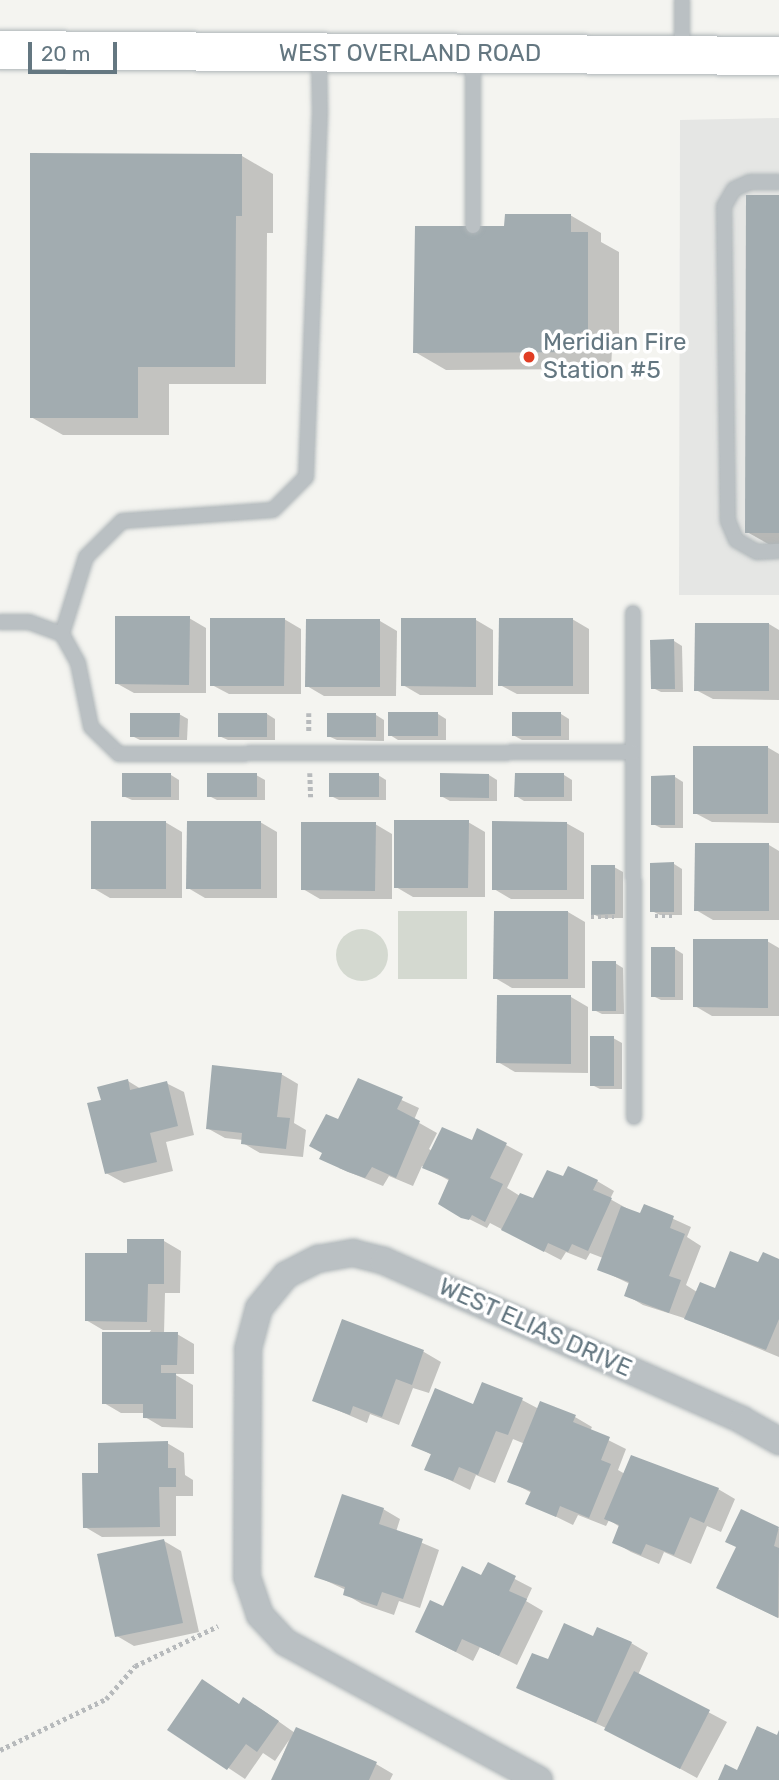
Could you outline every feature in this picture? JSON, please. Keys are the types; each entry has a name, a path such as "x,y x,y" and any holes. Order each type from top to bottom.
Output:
{"street":[{"name":"WEST OVERLAND ROAD","path":"0,50 779,56"},
{"name":"WEST ELIAS DRIVE","path":"540,1780 285,1642 260,1615 247,1577 248,1349 259,1308 286,1275 317,1259 353,1253 384,1261 743,1420 779,1441"}],"lane":[{"path":"682,0 682,55"},
{"path":"62,634 86,556 122,521 273,510 306,477 320,112 319,54"},
{"path":"473,54 473,226"},
{"path":"779,182 750,181 734,189 724,206 728,521 736,540 757,552 779,551"},
{"path":"633,613 634,1117"},
{"path":"0,622 29,622 62,634 78,663 91,727 119,754 633,752"}],"path":[{"path":"0,1750 106,1699 135,1666 218,1626"}],"shaded area":[{"path":"779,118 779,595 679,595 680,120"},
{"path":"398,911 467,911 467,979 398,979"},
{"path":"362,929 372,931 380,937 386,945 386,965 380,973 372,979 362,981 352,979 344,973 338,965 336,955 338,945 344,937 352,931"}],"building":[{"path":"30,153 242,154 242,216 236,216 235,367 138,367 138,418 30,418"},
{"path":"746,195 779,195 779,533 745,533"},
{"path":"505,214 571,214 571,232 588,232 588,332 581,332 580,352 413,353 415,226 504,226"},
{"path":"115,616 190,616 189,685 115,684"},
{"path":"210,618 285,618 284,686 210,686"},
{"path":"401,618 476,618 476,687 401,686"},
{"path":"499,618 573,618 573,686 498,686"},
{"path":"306,619 380,619 380,687 305,687"},
{"path":"695,623 769,623 769,691 694,691"},
{"path":"674,639 675,689 651,689 650,640"},
{"path":"388,712 438,712 438,736 388,736"},
{"path":"512,712 561,712 561,736 512,736"},
{"path":"130,713 180,713 179,737 130,737"},
{"path":"218,713 267,713 267,737 218,737"},
{"path":"327,713 376,713 376,737 327,737"},
{"path":"693,746 768,746 768,814 693,814"},
{"path":"122,773 171,773 171,797 122,797"},
{"path":"207,773 257,773 257,797 207,797"},
{"path":"329,773 379,773 379,797 329,797"},
{"path":"440,773 489,774 489,798 440,797"},
{"path":"515,773 564,773 564,797 514,797"},
{"path":"675,775 675,825 651,825 651,776"},
{"path":"394,820 469,820 468,888 394,888"},
{"path":"91,821 166,821 166,889 91,889"},
{"path":"187,821 261,821 261,889 186,889"},
{"path":"492,821 567,822 567,890 492,890"},
{"path":"301,822 376,822 375,891 301,890"},
{"path":"695,843 769,843 769,911 694,911"},
{"path":"674,862 674,912 650,912 650,863"},
{"path":"591,865 615,865 615,914 591,915"},
{"path":"494,911 568,911 568,979 493,979"},
{"path":"693,939 768,939 768,1008 693,1007"},
{"path":"651,947 675,947 675,997 651,997"},
{"path":"592,961 616,961 616,1011 592,1011"},
{"path":"497,995 571,995 571,1064 496,1063"},
{"path":"590,1036 614,1036 614,1086 590,1086"},
{"path":"212,1065 282,1073 277,1117 290,1118 286,1149 241,1144 242,1133 206,1129"},
{"path":"358,1078 403,1097 397,1109 420,1121 396,1178 372,1167 365,1178 348,1172 319,1159 322,1153 309,1146 326,1114 338,1119"},
{"path":"128,1079 130,1090 167,1081 178,1126 150,1133 157,1162 105,1174 87,1103 101,1100 97,1087"},
{"path":"442,1127 472,1140 477,1128 507,1143 490,1178 503,1184 485,1222 472,1215 469,1220 461,1218 438,1204 449,1179 422,1168"},
{"path":"568,1166 598,1180 593,1190 612,1198 588,1251 572,1244 568,1252 548,1243 544,1252 501,1230 520,1193 533,1198 547,1170 563,1176"},
{"path":"644,1204 674,1216 670,1228 685,1234 669,1276 681,1280 669,1313 624,1296 629,1282 597,1270 621,1206 640,1213"},
{"path":"127,1239 164,1239 164,1284 148,1284 147,1322 85,1321 85,1253 127,1253"},
{"path":"730,1251 758,1262 763,1252 779,1259 779,1319 766,1350 684,1319 700,1282 715,1288"},
{"path":"342,1319 424,1350 412,1385 396,1379 382,1417 353,1406 350,1415 312,1401"},
{"path":"102,1332 178,1332 177,1365 161,1365 161,1373 176,1373 176,1419 143,1418 143,1404 102,1404"},
{"path":"482,1382 523,1398 508,1435 496,1431 478,1475 459,1467 453,1481 424,1470 431,1454 411,1446 435,1388 473,1404"},
{"path":"540,1401 576,1415 573,1422 610,1437 601,1460 611,1464 589,1518 560,1506 556,1517 525,1504 531,1491 507,1482"},
{"path":"168,1441 168,1468 176,1468 176,1487 159,1487 160,1527 83,1528 82,1473 98,1473 98,1443"},
{"path":"631,1455 719,1488 704,1523 690,1517 674,1555 646,1544 641,1555 612,1543 619,1525 604,1519"},
{"path":"342,1494 384,1508 379,1524 423,1539 403,1599 382,1592 377,1606 343,1595 345,1587 314,1577"},
{"path":"741,1509 779,1527 774,1546 779,1548 778,1618 716,1588 736,1547 725,1542"},
{"path":"164,1539 183,1623 115,1637 97,1554"},
{"path":"488,1562 516,1576 509,1591 527,1599 499,1656 462,1639 456,1652 415,1632 430,1600 443,1606 462,1566 481,1575"},
{"path":"564,1623 593,1636 597,1627 632,1642 596,1723 516,1688 532,1653 548,1659"},
{"path":"634,1671 710,1710 680,1769 604,1730"},
{"path":"202,1679 239,1704 243,1697 279,1721 257,1752 246,1744 227,1770 167,1730"},
{"path":"757,1726 777,1735 779,1730 779,1780 718,1780 725,1764 737,1770"},
{"path":"296,1727 377,1762 369,1780 271,1780"}],"place":[{"name":"Meridian Fire Station #5","path":"529,357"}]}
